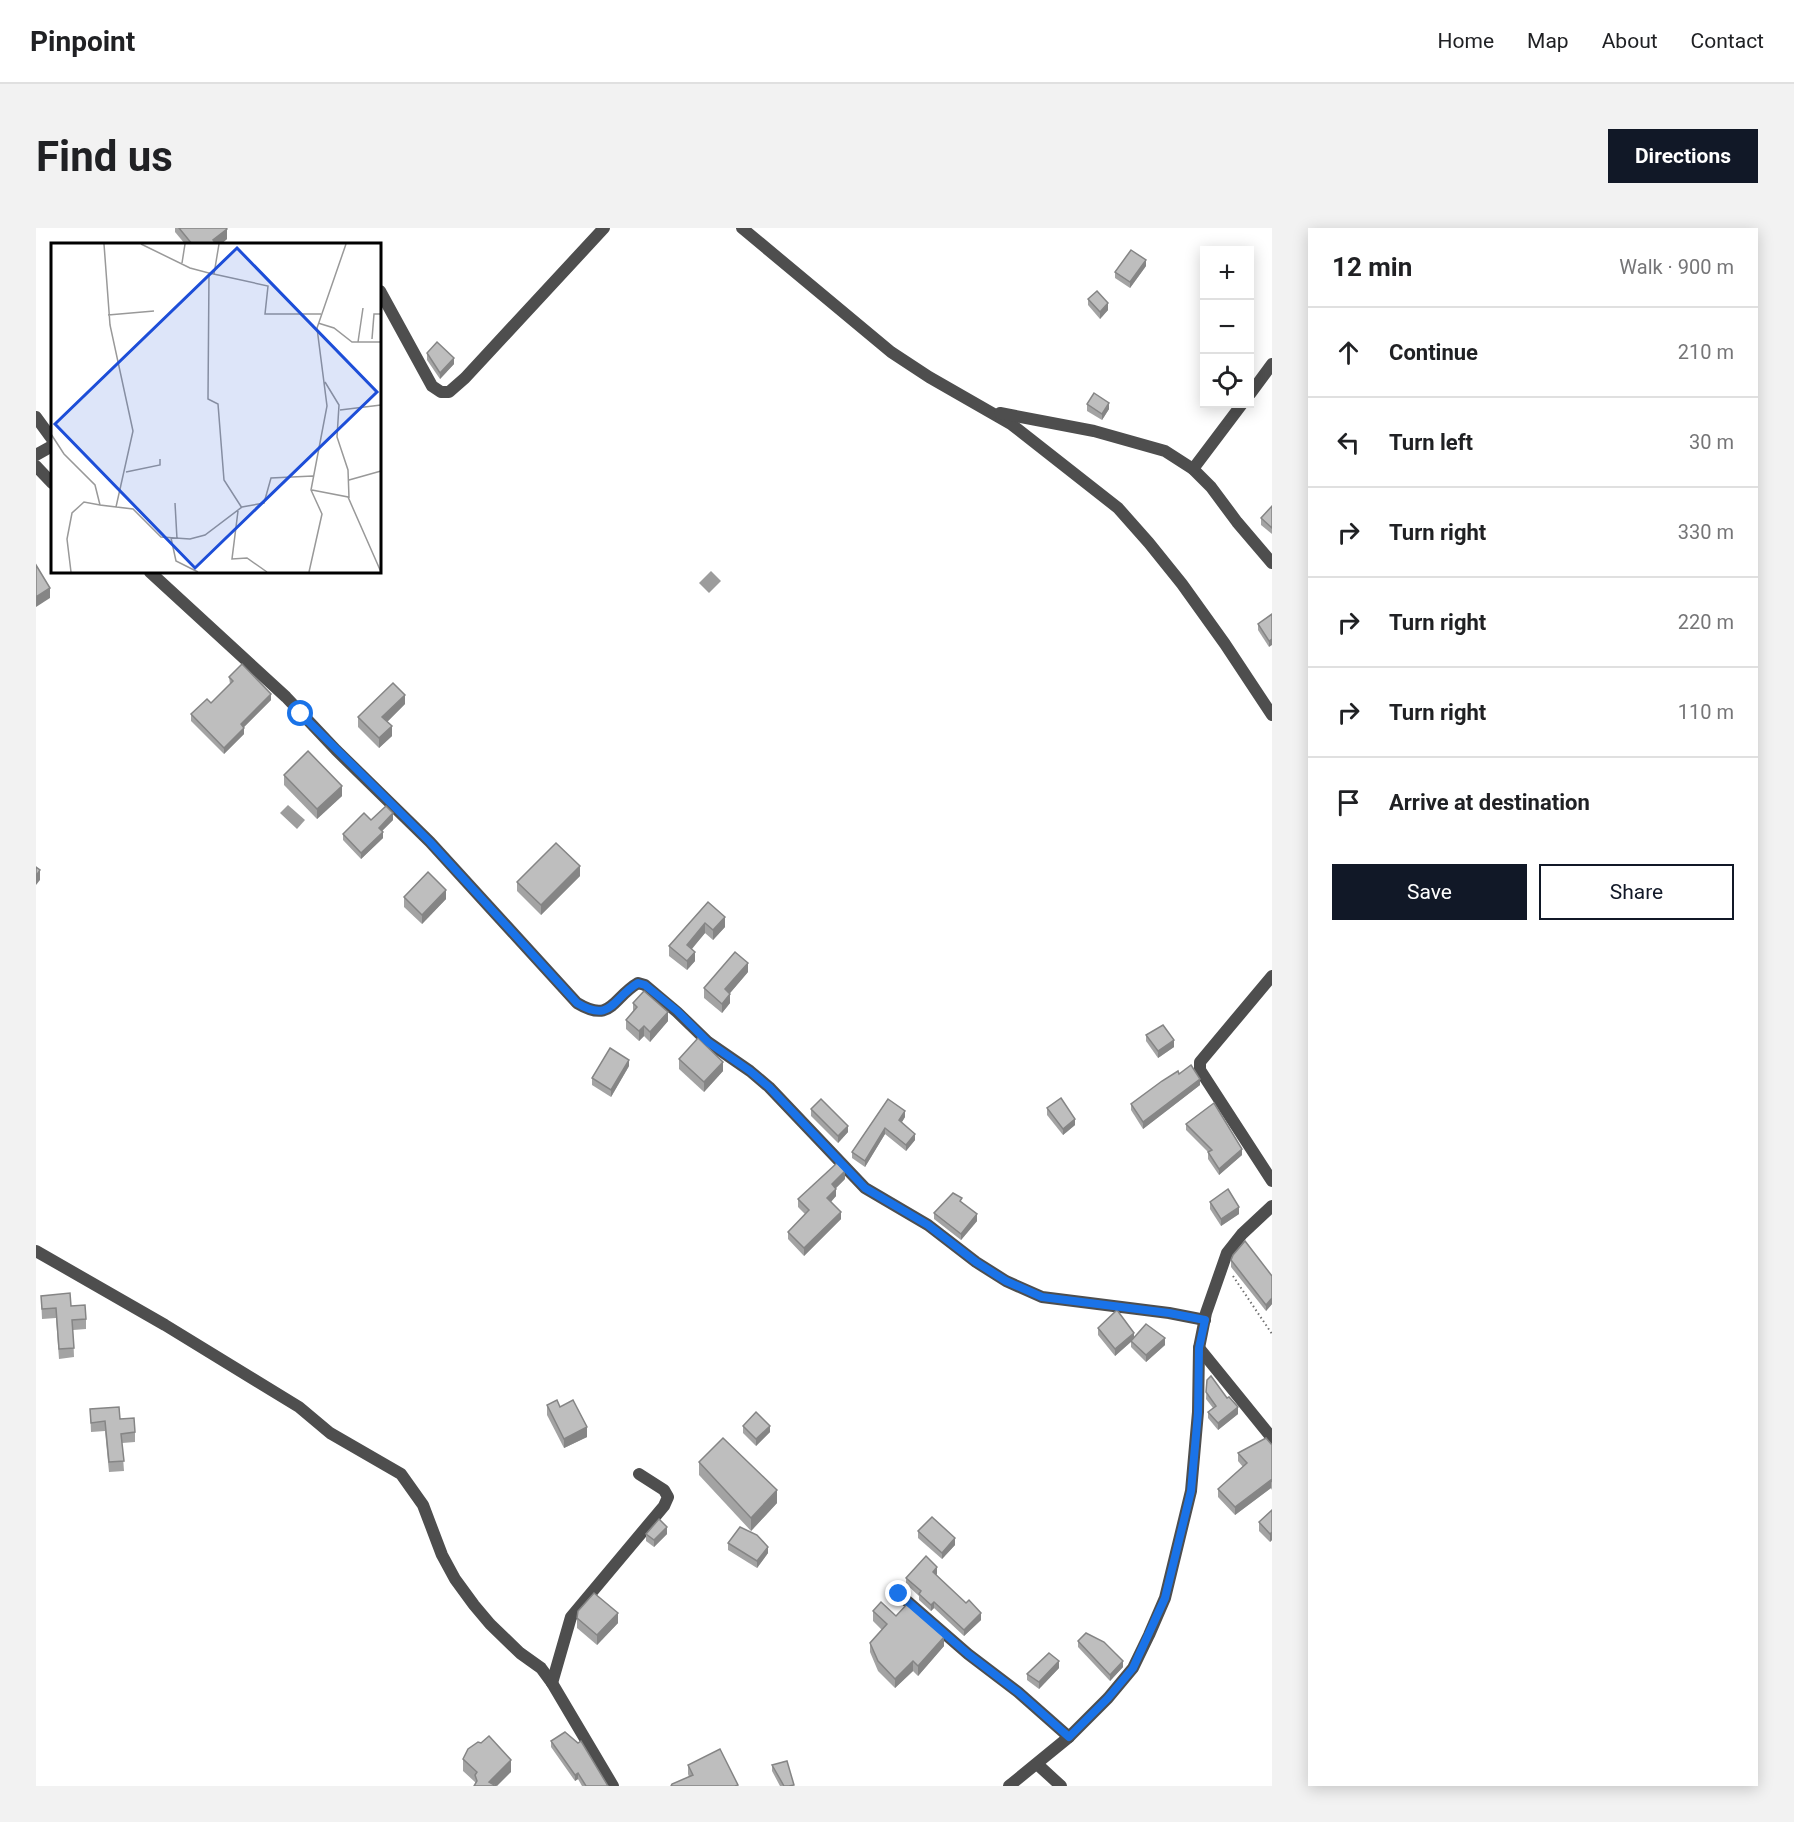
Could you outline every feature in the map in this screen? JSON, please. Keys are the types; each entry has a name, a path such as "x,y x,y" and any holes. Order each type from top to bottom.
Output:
{"street":[{"path":"381,293 432,386 441,392 449,392 465,378 604,228"},
{"path":"742,228 891,352 928,377 1011,424 1118,508 1182,584 1272,715"},
{"path":"1254,389 1272,364"},
{"path":"1193,469 1239,408"},
{"path":"987,410 1094,431 1165,451 1193,469 1211,487 1272,563"},
{"path":"36,417 51,438"},
{"path":"36,455 51,447"},
{"path":"36,466 51,482"},
{"path":"151,573 286,697 317,731 430,842 577,1003 588,1010 601,1012 612,1006 638,983 645,985 677,1011 708,1042 769,1087 865,1188 928,1225 976,1262 1006,1281 1042,1297 1169,1313 1205,1320"},
{"path":"1272,976 1200,1062 1200,1070 1272,1181"},
{"path":"1009,1786 1069,1737 1108,1698 1133,1668 1165,1598 1191,1491 1198,1413 1199,1348 1205,1320 1222,1264 1233,1244 1272,1206"},
{"path":"36,1251 175,1331 298,1407 330,1432 401,1474 423,1505 442,1555 455,1579 490,1624 520,1653 541,1668 613,1786"},
{"path":"1199,1348 1272,1438"},
{"path":"552,1683 571,1617 664,1506 668,1497 664,1490 639,1474"},
{"path":"899,1594 1069,1737"},
{"path":"1037,1764 1061,1786"}],"path":[{"path":"1222,1264 1230,1272 1272,1334"}],"shaded area":[{"path":"711,571 721,581 709,593 699,583"},
{"path":"288,805 305,820 297,829 280,813"}],"building":[{"path":"179,228 227,229 213,240 215,243 191,243"},
{"path":"1131,250 1146,260 1130,282 1115,272"},
{"path":"1097,291 1108,303 1100,312 1088,299"},
{"path":"437,342 454,358 440,373 427,353"},
{"path":"1094,393 1109,403 1102,414 1087,404"},
{"path":"1272,506 1272,528 1261,518"},
{"path":"36,565 50,588 36,597"},
{"path":"1272,614 1272,639 1269,641 1258,624"},
{"path":"242,664 271,694 241,724 244,728 224,748 191,714 207,699 211,703 233,681 229,677"},
{"path":"393,683 405,695 382,717 392,726 379,738 358,717"},
{"path":"308,751 342,786 317,809 284,775"},
{"path":"386,806 393,813 379,828 383,832 361,853 343,834 364,813 371,820"},
{"path":"556,843 580,866 541,905 517,882"},
{"path":"428,872 446,890 422,915 404,897"},
{"path":"708,902 725,917 713,930 705,923 687,945 695,952 687,961 669,946"},
{"path":"735,952 748,963 725,989 730,994 722,1004 704,988"},
{"path":"644,991 668,1012 650,1032 644,1026 639,1031 626,1020 637,1007 633,1003"},
{"path":"1163,1025 1174,1040 1158,1051 1146,1035"},
{"path":"698,1038 723,1062 704,1082 679,1059"},
{"path":"610,1048 629,1060 611,1090 592,1078"},
{"path":"1191,1065 1200,1079 1143,1122 1131,1104 1162,1081 1178,1071 1179,1074"},
{"path":"1061,1098 1075,1119 1063,1129 1047,1108"},
{"path":"821,1099 848,1126 838,1136 811,1109"},
{"path":"888,1099 905,1111 899,1120 915,1134 906,1145 885,1128 865,1161 852,1152"},
{"path":"1214,1103 1242,1149 1219,1169 1208,1152 1212,1150 1186,1124"},
{"path":"837,1163 845,1171 832,1184 836,1189 827,1198 841,1212 804,1248 788,1232 809,1210 798,1199"},
{"path":"1228,1189 1239,1207 1221,1219 1210,1202"},
{"path":"953,1193 962,1198 960,1201 977,1214 961,1234 934,1213"},
{"path":"1245,1241 1272,1276 1272,1298 1266,1305 1231,1260"},
{"path":"70,1293 71,1306 85,1305 86,1319 72,1320 74,1348 59,1349 56,1308 42,1309 41,1296"},
{"path":"1117,1310 1134,1333 1115,1349 1098,1328"},
{"path":"1146,1324 1165,1338 1146,1355 1131,1341"},
{"path":"1211,1376 1227,1398 1229,1397 1238,1407 1218,1423 1208,1412 1216,1406 1206,1392 1207,1380"},
{"path":"557,1400 560,1407 573,1400 587,1427 564,1439 547,1405"},
{"path":"119,1407 120,1419 134,1418 135,1432 121,1434 124,1461 109,1462 105,1421 91,1423 90,1409"},
{"path":"756,1412 770,1426 756,1439 743,1426"},
{"path":"723,1438 777,1490 751,1518 699,1462"},
{"path":"1266,1438 1272,1445 1272,1482 1271,1480 1235,1507 1218,1489 1247,1463 1238,1453"},
{"path":"1272,1510 1272,1532 1270,1534 1259,1522"},
{"path":"932,1517 955,1538 942,1553 918,1531"},
{"path":"659,1519 667,1527 654,1540 646,1534"},
{"path":"740,1527 757,1535 768,1547 757,1561 728,1543"},
{"path":"926,1556 937,1567 933,1572 966,1603 969,1600 981,1613 964,1630 934,1602 931,1605 919,1594 921,1591 906,1578"},
{"path":"594,1593 618,1613 597,1635 577,1618 578,1611"},
{"path":"881,1602 896,1616 908,1603 944,1637 918,1666 913,1661 895,1679 878,1661 870,1643 887,1624 873,1611"},
{"path":"1086,1633 1104,1642 1123,1661 1110,1675 1078,1641"},
{"path":"1049,1653 1059,1661 1039,1682 1027,1674"},
{"path":"565,1732 578,1743 581,1741 608,1786 586,1786 578,1773 575,1775 551,1741"},
{"path":"489,1736 511,1760 489,1782 496,1786 474,1786 477,1781 475,1775 477,1772 463,1759 468,1749"},
{"path":"720,1749 738,1785 671,1786 693,1775 688,1765"},
{"path":"787,1761 794,1785 784,1786 772,1765"}],"route":[{"path":"301,714 430,842 577,1003 588,1010 601,1012 612,1006 638,983 645,985 677,1011 708,1042 769,1087 865,1188 928,1225 976,1262 1006,1281 1042,1297 1169,1313 1205,1320 1199,1348 1194,1471 1165,1598 1133,1668 1123,1682 1069,1737 899,1594"}]}
